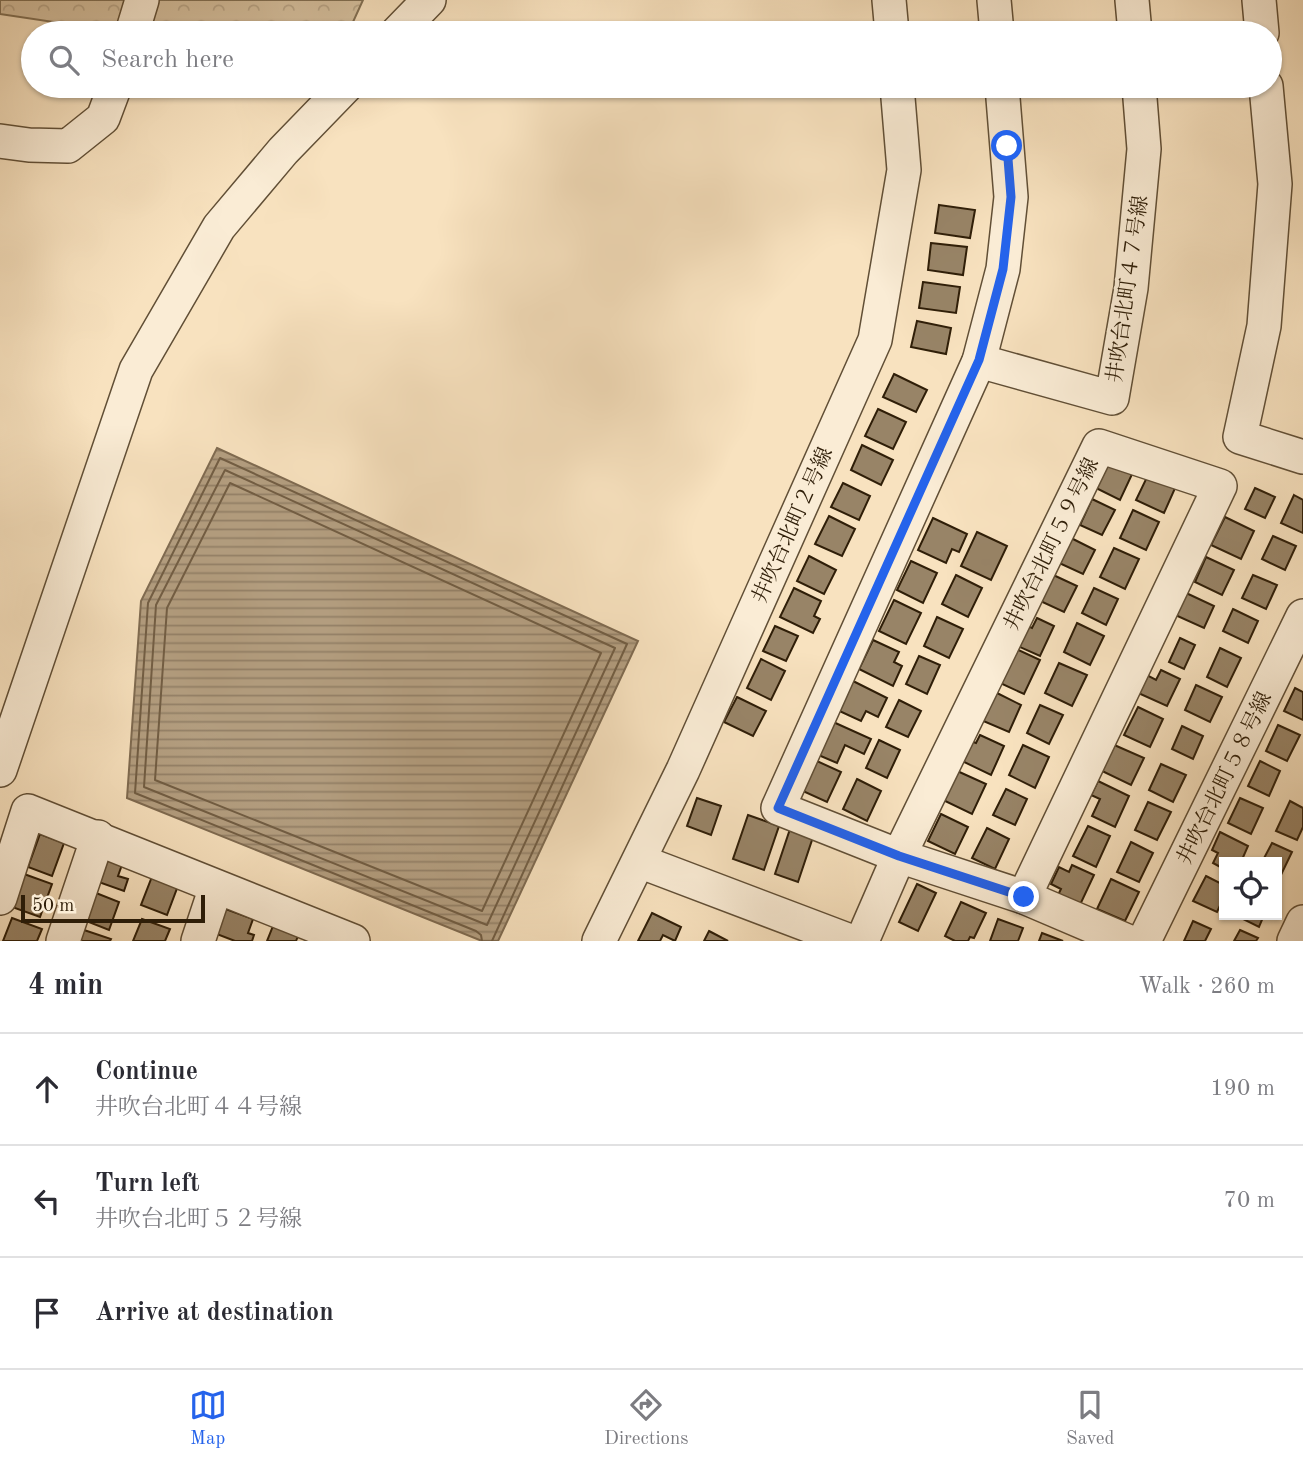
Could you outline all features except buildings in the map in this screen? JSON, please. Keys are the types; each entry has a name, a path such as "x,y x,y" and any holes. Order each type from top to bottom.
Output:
{"street":[{"path":"136,21 142,0"},
{"path":"409,21 429,0"},
{"path":"890,0 891,21"},
{"path":"994,0 996,21"},
{"path":"1132,0 1134,21"},
{"path":"1259,0 1261,21"},
{"path":"0,141 68,146 103,118 110,98"},
{"path":"0,770 136,370 219,228 284,151 335,98"},
{"name":"井吹台北町２号線","path":"598,941 683,770 875,340 904,170 898,98"},
{"path":"1003,98 1011,197 1003,269 979,360 778,808 899,856 1024,897 1128,941"},
{"name":"井吹台北町４７号線","path":"979,360 1112,398 1131,288 1143,163 1140,98"},
{"path":"1267,98 1275,184 1264,326 1240,437 1303,457"},
{"name":"井吹台北町５９号線","path":"862,941 899,856 1098,446 1220,486 1024,897"},
{"name":"井吹台北町５８号線","path":"1144,941 1303,616"},
{"path":"0,898 28,811 98,837 343,939"},
{"path":"64,941 98,837"},
{"path":"639,861 850,941"},
{"path":"198,941 216,887"},
{"path":"1294,941 1303,922"}],"green space":[{"path":"0,0 363,0 353,21 47,21 0,14"}],"water":[{"path":"217,448 638,641 498,941 482,941 127,798 141,601"}],"route":[{"path":"1007,146 1011,197 1003,269 979,360 778,808 899,856 1024,897"}]}
